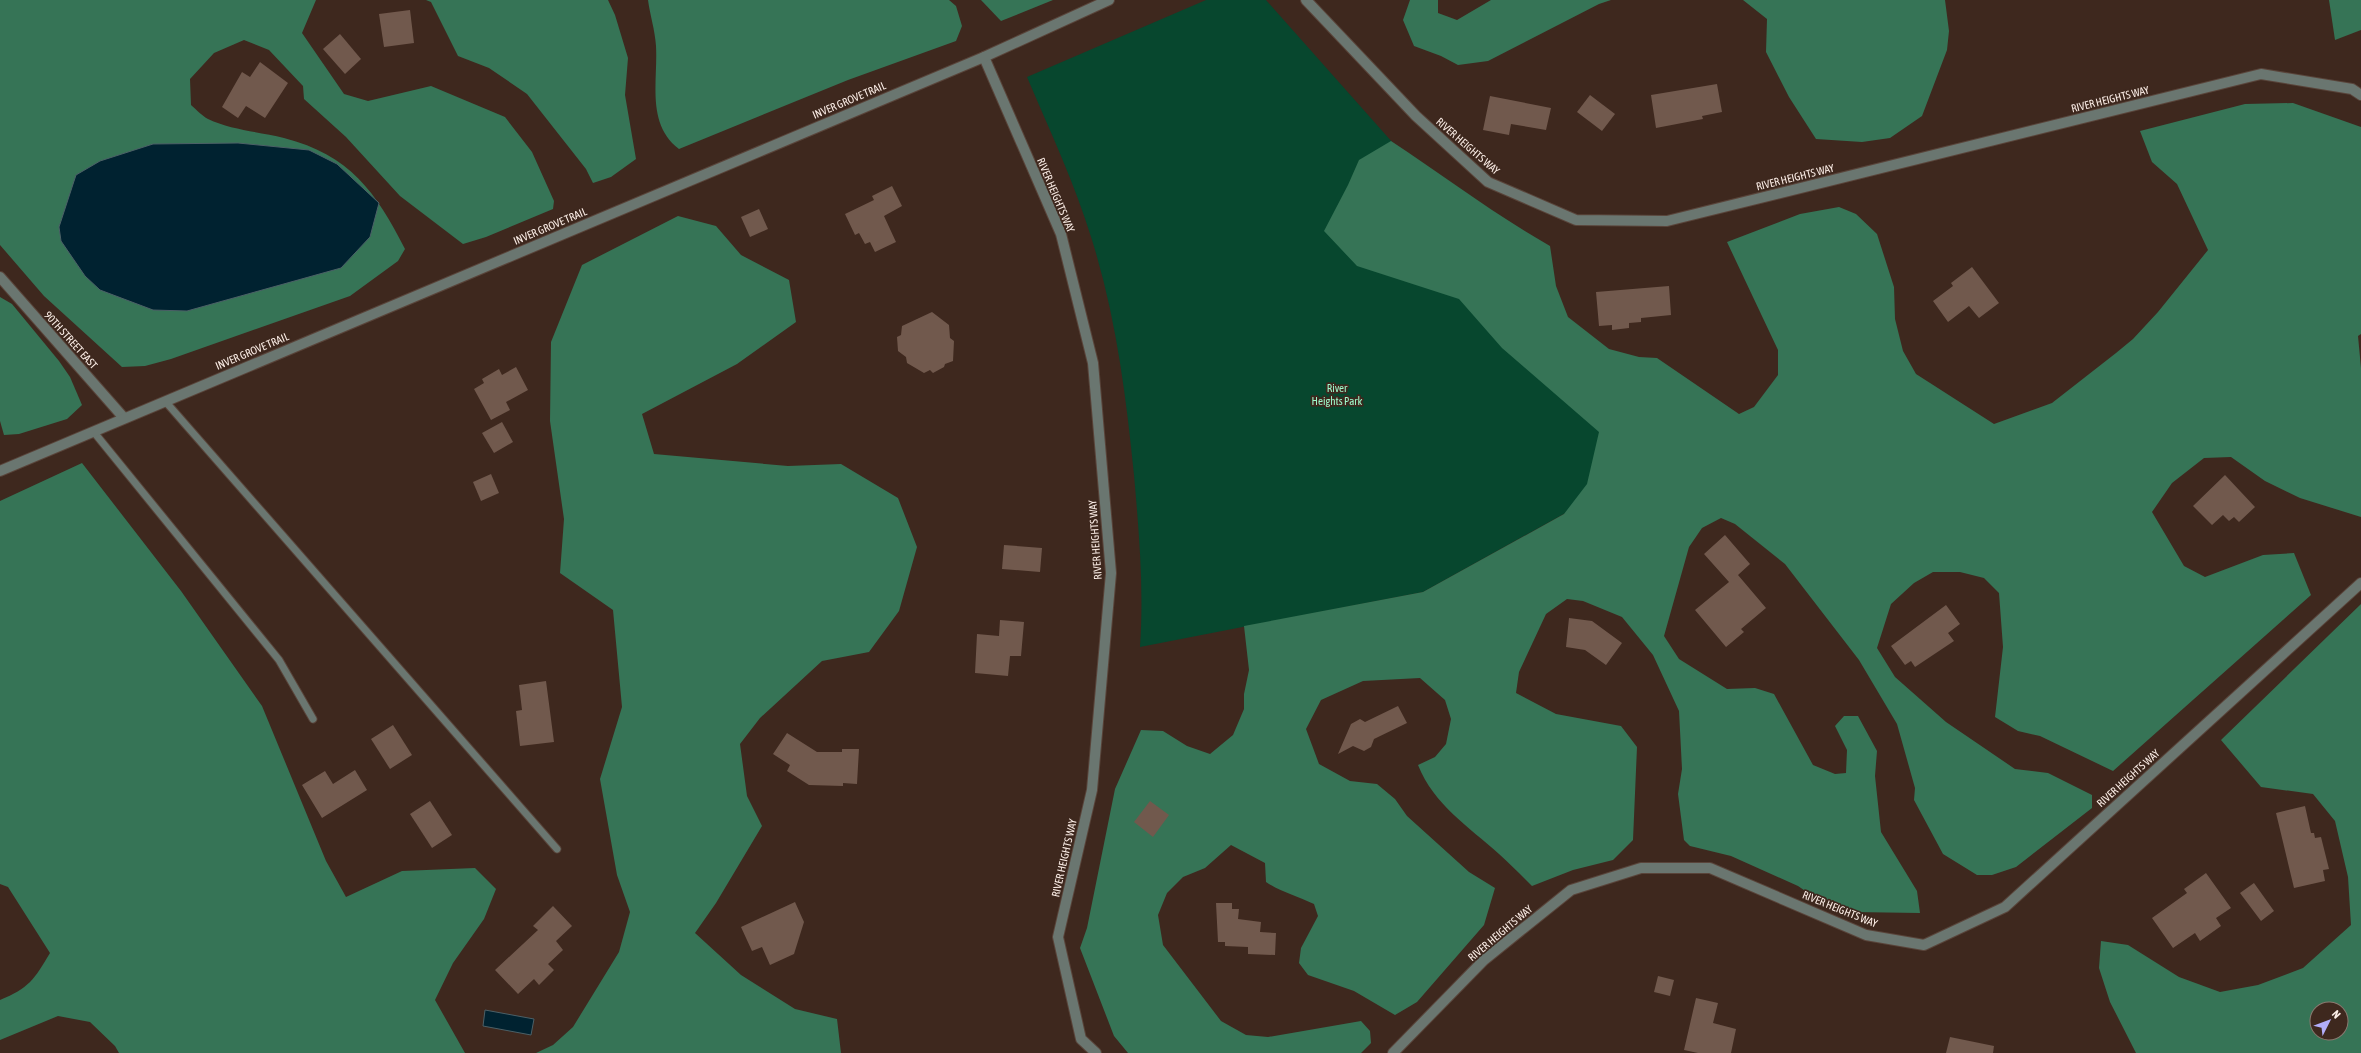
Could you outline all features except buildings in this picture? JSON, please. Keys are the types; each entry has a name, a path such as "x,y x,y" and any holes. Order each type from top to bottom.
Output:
{"street":[{"name":"INVER GROVE TRAIL","path":"0,471 984,57 1109,0"},
{"name":"RIVER HEIGHTS WAY","path":"1306,0 1416,116 1488,182 1576,220 1667,221 2261,74 2352,89 2361,95"},
{"name":"RIVER HEIGHTS WAY","path":"984,57 1061,234 1094,363 1111,574 1092,790 1058,937 1081,1039 1096,1053"},
{"name":"90TH STREET EAST","path":"0,277 124,418"},
{"name":"RIVER HEIGHTS WAY","path":"1393,1053 1484,960 1571,890 1641,868 1710,868 1866,935 1924,945 2005,907 2361,582"}],"lane":[{"path":"165,401 557,849"},
{"path":"93,432 279,660 314,719"}],"green space":[{"path":"0,0 316,0 302,33 344,94 368,101 431,86 505,117 532,152 554,201 553,209 486,237 463,244 400,196 346,137 304,99 303,86 269,50 244,40 214,53 190,79 191,105 206,118 217,123 284,138 307,145 327,154 358,178 371,193 383,210 405,249 398,261 350,296 171,359 145,366 122,367 44,296 0,245"},
{"path":"426,0 608,0 615,15 628,58 625,95 636,159 611,177 593,183 586,169 527,94 489,68 458,56 431,2"},
{"path":"648,0 949,0 956,6 962,26 956,41 848,80 679,149 669,139 662,127 658,115 655,87 655,34"},
{"path":"981,0 1053,0 1001,21"},
{"name":"River Heights Park","path":"1206,0 1266,0 1670,455 1423,592 1140,647 1141,582 1136,496 1124,386 1114,327 1108,298 1092,240 1078,198 1027,77"},
{"path":"1410,0 1438,0 1438,13 1457,20 1491,0 1611,0 1599,4 1488,61 1458,65 1441,56 1414,46 1403,20"},
{"path":"1743,0 1945,0 1949,31 1947,50 1922,116 1890,138 1862,142 1816,139 1789,97 1766,52 1767,19"},
{"path":"2329,0 2361,0 2361,30 2335,40"},
{"path":"2293,103 2361,127 2361,334 2358,336 2361,368 2361,517 2300,498 2265,481 2231,457 2204,458 2172,483 2152,512 2184,566 2205,577 2263,555 2294,553 2311,595 2113,771 2040,736 2018,731 1995,717 2003,647 1999,593 1984,578 1960,572 1933,572 1914,583 1891,604 1877,648 1895,677 1946,722 2015,769 2048,773 2092,795 2092,808 2016,867 1992,875 1977,875 1943,854 1914,800 1915,788 1897,724 1859,660 1785,564 1735,524 1721,518 1702,528 1689,547 1664,636 1679,659 1727,689 1755,688 1774,694 1813,765 1835,774 1846,773 1847,750 1835,726 1844,716 1858,716 1877,751 1875,776 1881,832 1917,891 1920,913 1853,912 1826,905 1798,886 1731,856 1690,846 1684,840 1678,794 1682,769 1679,711 1653,655 1622,617 1583,601 1567,599 1546,614 1519,672 1516,693 1556,714 1621,726 1637,747 1633,840 1613,860 1573,870 1532,886 1442,803 1433,792 1418,765 1435,757 1446,744 1451,719 1445,700 1420,678 1363,681 1321,700 1306,729 1319,764 1350,781 1377,784 1395,799 1407,816 1469,872 1495,888 1484,925 1417,1002 1395,1015 1354,991 1308,975 1299,963 1301,948 1318,916 1314,904 1266,882 1265,863 1231,845 1205,868 1183,877 1167,893 1158,915 1163,945 1221,1021 1246,1035 1268,1037 1361,1021 1370,1031 1371,1043 1361,1053 1128,1053 1114,1036 1080,948 1087,928 1115,789 1141,730 1163,731 1187,746 1210,754 1233,735 1244,709 1244,694 1249,670 1244,626 1423,592 1564,514 1587,484 1599,432 1502,348 1459,299 1357,266 1324,231 1359,160 1391,141 1489,208 1550,246 1556,286 1568,317 1609,349 1639,357 1657,358 1739,414 1754,407 1778,375 1778,350 1727,242 1800,214 1839,207 1856,214 1877,234 1894,287 1895,319 1903,351 1916,374 1994,424 2052,403 2116,353 2133,339 2158,312 2208,250 2177,184 2152,162 2140,131 2245,104"},
{"path":"678,216 716,226 741,255 789,280 796,322 737,364 642,414 654,454 788,466 841,464 898,498 917,547 899,611 869,652 822,661 760,718 740,744 747,796 762,826 716,903 695,933 741,975 795,1009 837,1019 841,1053 536,1053 553,1045 573,1027 619,952 630,912 617,875 600,779 622,707 613,610 560,573 564,519 550,421 551,342 582,265"},
{"path":"0,297 12,304 59,361 70,377 82,405 67,419 19,434 4,435 0,421"},
{"path":"82,463 181,591 262,706 326,861 346,897 402,871 475,868 496,889 484,919 453,963 435,1000 465,1053 119,1053 115,1046 90,1022 58,1016 0,1040 0,1000 10,996 30,982 40,970 50,953 8,887 0,884 0,501"},
{"path":"2361,604 2361,1053 2136,1053 2110,1002 2099,968 2101,941 2128,945 2179,977 2220,992 2258,985 2303,968 2351,925 2348,877 2335,821 2313,794 2261,787 2221,740"}],"water":[{"path":"238,143 309,150 337,164 379,203 370,237 341,268 187,311 153,310 100,290 85,276 61,241 59,227 76,175 100,161 153,144"},
{"path":"485,1010 534,1019 531,1035 483,1026"}]}
